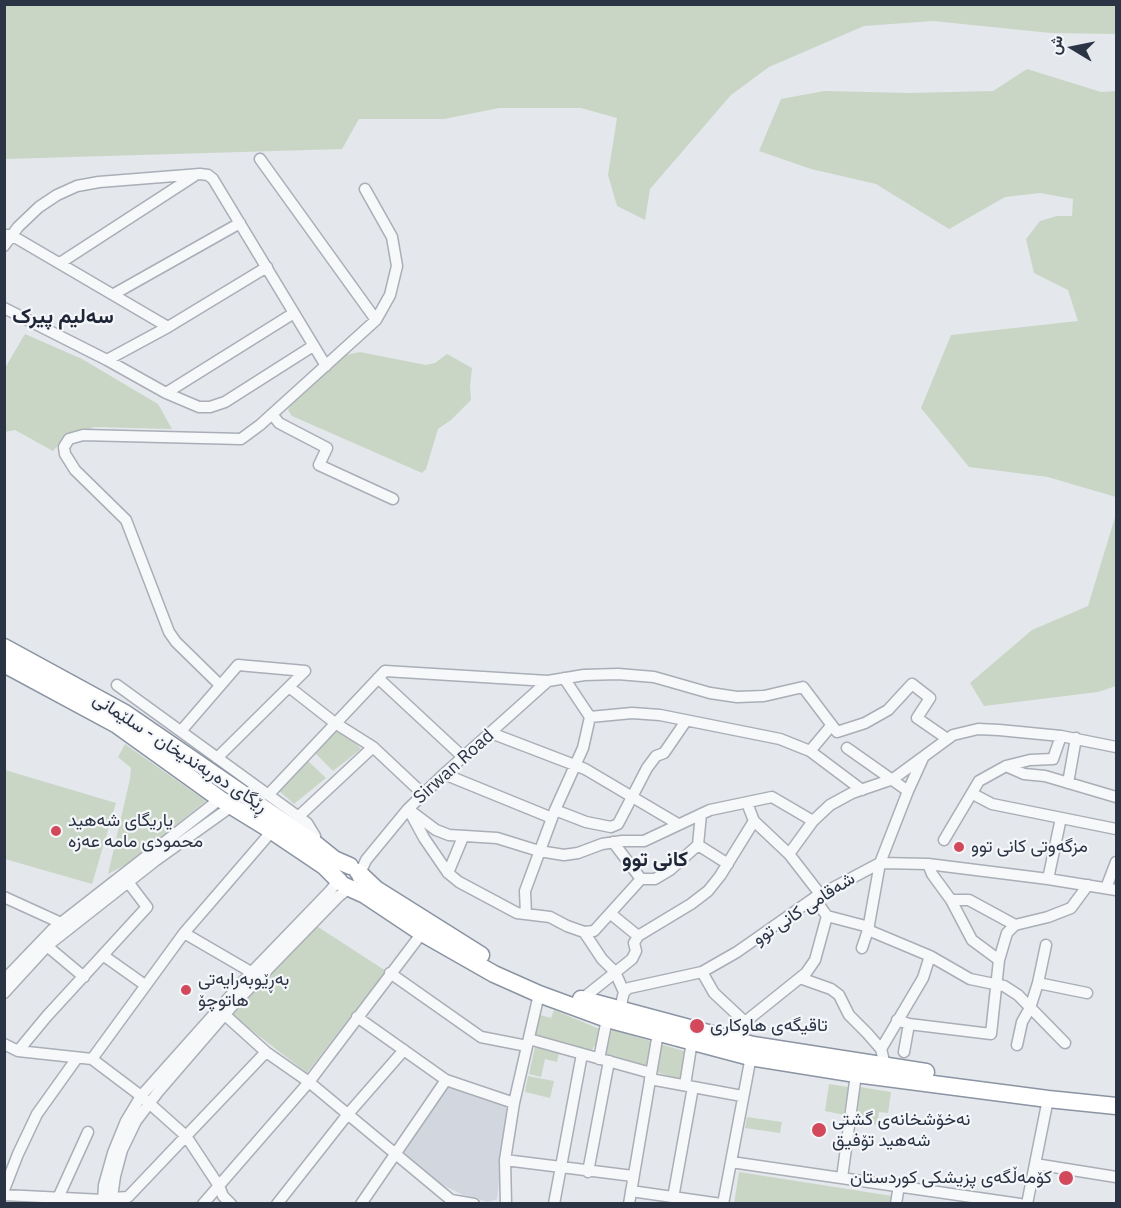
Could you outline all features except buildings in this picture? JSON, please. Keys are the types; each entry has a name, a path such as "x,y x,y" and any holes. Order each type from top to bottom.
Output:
{"highway":[{"name":"ڕێگای دەربەندیخان - سلێمانی","path":"4,647 125,713 313,842 350,876"},
{"name":"ڕێگای دەربەندیخان - سلێمانی","path":"4,664 117,725 226,802 328,869 350,876"},
{"path":"350,876 422,933 494,974 539,994 607,1019 692,1041 752,1051 856,1074 1116,1106"},
{"path":"350,876 376,889 499,966 582,999 731,1039 752,1051 883,1057 1116,1099"}],"street":[{"path":"260,159 376,320"},
{"path":"60,263 197,174"},
{"path":"4,246 8,235 48,201 77,186 99,182 208,175 213,179 326,366"},
{"path":"220,685 176,642 169,632 126,519 75,470 65,454 64,447 69,439 83,435 241,439 272,414 376,320 390,295 397,266 392,237 365,189"},
{"path":"114,294 240,223"},
{"path":"8,235 168,327"},
{"path":"107,360 168,327 267,267"},
{"path":"4,308 194,406 210,407 220,404 313,346"},
{"path":"166,393 294,313"},
{"path":"272,414 279,423 327,448 319,465 393,500"},
{"path":"181,731 238,665 305,671 217,758"},
{"path":"268,795 385,671 548,681 584,675 618,674 654,677 710,693 737,697 764,696 803,687 837,732 865,723 888,711 912,684 930,698 916,718 946,738"},
{"path":"378,678 463,757"},
{"path":"526,914 525,891 553,814 573,765 583,748 590,717 564,678"},
{"name":"Sirwan Road","path":"350,876 423,794 548,681"},
{"path":"117,685 298,817 310,827 315,836 313,842"},
{"path":"289,687 335,723 373,747 423,794"},
{"path":"590,717 632,713 771,736 800,745 862,790"},
{"path":"444,774 553,814 611,827 618,824 647,768 656,756 664,753 686,721"},
{"path":"810,751 831,726"},
{"path":"789,854 813,821 843,797 893,779 946,738 978,729 1012,730 1076,738 1116,747"},
{"path":"491,733 585,769 678,824"},
{"path":"944,840 980,781 1006,766 1030,760 1053,759 1061,736"},
{"path":"1068,783 1076,738"},
{"path":"298,817 373,747"},
{"path":"847,748 908,791"},
{"path":"862,948 869,928 880,863 908,791 925,755"},
{"path":"1006,766 1024,774 1045,776 1116,797"},
{"path":"973,794 993,804 1116,830"},
{"path":"408,809 436,830 449,835 497,838 539,851 564,855 613,842 644,842 710,810 772,797 813,821"},
{"path":"4,993 47,946 226,802"},
{"path":"6,977 61,923 226,802"},
{"path":"731,1039 745,1022 800,978 815,960 827,916 817,896 789,854 754,821 747,803"},
{"path":"408,809 424,838 448,873 459,882 517,913 550,917 584,932 594,931 641,879 655,879 670,870 698,846 701,814"},
{"path":"1048,879 1061,818"},
{"path":"582,999 632,959 636,951 634,943 638,936 708,891 728,864 754,821"},
{"path":"92,1059 184,933 272,831"},
{"path":"448,873 463,837"},
{"path":"613,842 641,879"},
{"path":"698,846 728,864"},
{"path":"1111,889 1116,862"},
{"name":"شەقامی کانی توو","path":"624,992 629,988 702,972 737,952 817,896 880,863 928,864 1111,889"},
{"path":"928,864 932,874 951,900 972,940 999,960"},
{"path":"107,1201 122,1150 145,1100 251,972 330,891 350,876"},
{"path":"145,1100 350,876"},
{"path":"18,1051 147,907 128,882"},
{"path":"897,1020 909,1024 991,1034 999,960 1007,933 1015,925 1071,909 1088,885"},
{"path":"4,897 61,923"},
{"path":"951,900 969,900 1015,925"},
{"path":"611,914 638,936"},
{"path":"827,916 869,928 930,956 970,979 997,984 1018,995 1065,1043"},
{"path":"584,932 602,959 615,972 624,992 622,1011"},
{"path":"184,933 251,972"},
{"path":"203,1203 309,1083 422,933"},
{"path":"1017,1045 1022,1022 1030,1008 1038,983 1046,945"},
{"path":"47,946 84,977"},
{"path":"104,956 145,985"},
{"path":"883,1057 897,1020 923,978 930,956"},
{"path":"702,972 714,993 745,1022"},
{"path":"390,973 481,1037 528,1042 582,1054 650,1076 742,1096"},
{"path":"800,978 831,989 838,995 849,1016 867,1033 883,1057"},
{"path":"1038,983 1087,993"},
{"path":"506,1203 505,1160 514,1104 539,994"},
{"path":"225,1015 266,1052 348,1114 450,1202 474,1203"},
{"path":"357,1017 446,1080 514,1104"},
{"path":"588,1172 604,1060 607,1019"},
{"path":"904,1052 909,1024"},
{"path":"629,1203 658,1033"},
{"path":"673,1198 689,1086 692,1041"},
{"path":"4,1044 18,1051 92,1059 145,1100 186,1136 219,1186 223,1196 231,1203"},
{"path":"277,1203 348,1114 404,1050"},
{"path":"631,1191 722,1203 752,1051"},
{"path":"4,1195 107,1201 128,1197 266,1052"},
{"path":"554,1203 582,1054"},
{"path":"4,1190 37,1114 77,1058"},
{"path":"842,1178 856,1074"},
{"path":"361,1203 446,1080"},
{"path":"1027,1203 1048,1099"},
{"path":"58,1198 88,1132"},
{"path":"505,1160 633,1176"},
{"path":"731,1162 1020,1203"},
{"path":"1035,1164 1116,1177"},
{"path":"896,1203 899,1185"}],"shaded area":[{"path":"445,1086 507,1105 497,1199 488,1202 461,1194 441,1184 403,1154"}],"green space":[{"path":"1116,4 1116,34 1051,33 933,21 864,26 769,67 731,95 650,189 645,220 617,206 608,175 617,118 581,108 499,108 444,119 359,119 342,149 5,159 5,5"},
{"path":"1027,69 1101,92 1116,91 1116,497 1048,477 969,467 921,408 951,335 1078,321 1068,290 1034,273 1026,239 1040,221 1057,216 1072,216 1073,199 1040,193 1005,197 949,229 876,184 811,169 759,151 781,99 824,91 911,93 993,91"},
{"path":"25,334 82,359 158,404 172,429 94,427 60,443 53,451 15,430 5,432 5,368"},
{"path":"360,352 426,365 435,363 447,354 472,368 471,400 451,420 438,429 426,469 422,473 292,416 288,410 291,404 341,356"},
{"path":"1116,514 1116,686 1098,692 984,706 970,683 1032,630 1088,606"},
{"path":"338,726 361,749 333,771 313,751"},
{"path":"125,744 206,801 125,865 108,874 130,779 131,768 118,757"},
{"path":"307,760 326,778 294,804 278,790"},
{"name":"یاریگاى شه‌هید محمودى مامه‌ عه‌زه","path":"5,770 116,803 92,884 5,859"},
{"path":"315,925 386,971 307,1073 232,1015"},
{"path":"554,1010 602,1030 598,1047 594,1046 591,1053 535,1037 540,1015 551,1018"},
{"path":"610,1029 687,1052 681,1080 605,1055"},
{"path":"535,1047 559,1053 557,1062 545,1059 541,1077 529,1074"},
{"path":"528,1076 554,1081 550,1098 525,1092"},
{"path":"829,1084 848,1087 844,1115 825,1111"},
{"path":"860,1087 891,1092 888,1113 879,1112 877,1125 854,1121"},
{"path":"747,1117 782,1122 780,1133 745,1128"},
{"path":"739,1172 892,1196 891,1204 734,1204"}],"place":[{"name":"یاریگاى شه‌هید محمودى مامه‌ عه‌زه","path":"56,831"},
{"name":"مزگەوتی کانی توو","path":"959,847"},
{"name":"بەڕێوبەرایەتی هاتوچۆ","path":"186,990"},
{"name":"تاقیگەی هاوکاری","path":"697,1026"},
{"name":"نەخۆشخانەی گشتی شەهید تۆفیق","path":"819,1130"},
{"name":"كۆمەڵگەی پزیشكی كوردستان","path":"1066,1178"}],"district":[{"name":"سەلیم پیرک","path":"63,317"},
{"name":"کانی توو","path":"655,860"}]}
